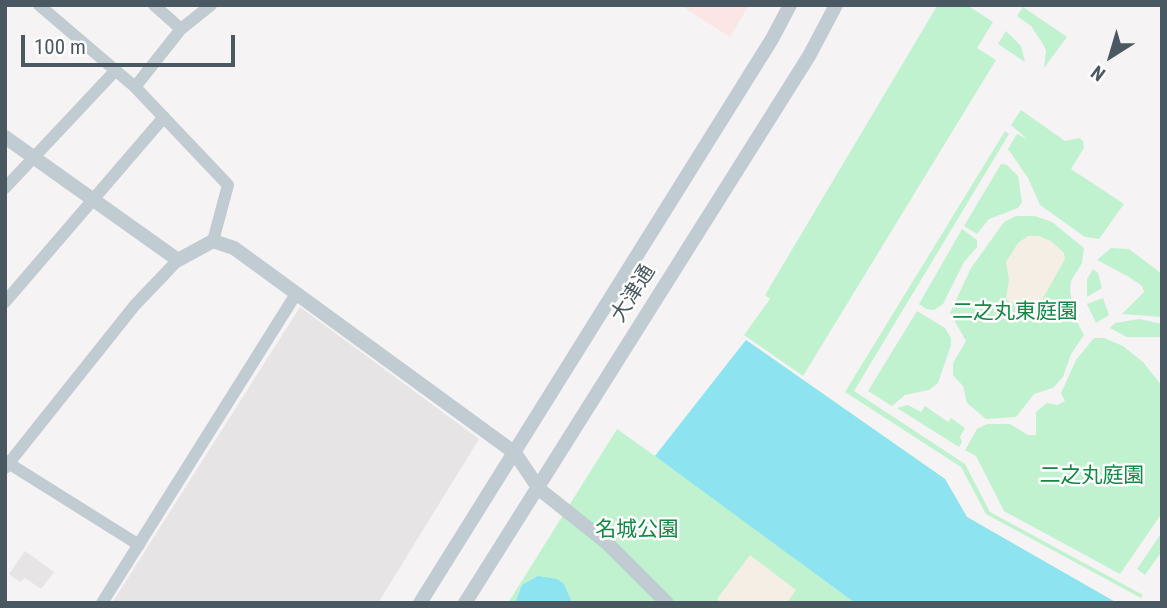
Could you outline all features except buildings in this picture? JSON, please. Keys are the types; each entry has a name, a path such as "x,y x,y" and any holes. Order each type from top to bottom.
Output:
{"street":[{"path":"39,5 135,87 228,185 213,242"},
{"path":"154,5 181,29"},
{"path":"135,87 181,29 211,5"},
{"name":"大津通","path":"420,603 772,39 790,5"},
{"name":"大津通","path":"465,603 809,56 836,5"},
{"path":"5,188 115,71"},
{"path":"5,302 164,117"},
{"path":"5,138 178,260"},
{"path":"139,545 6,464 135,305 178,260 213,242 234,248 515,453 539,489 607,543 667,603"},
{"path":"102,603 296,293"}],"shaded area":[{"path":"680,5 749,5 730,37"},
{"path":"300,307 479,439 378,603 112,603"},
{"path":"25,551 54,572 41,589 25,578 20,582 9,574"}],"green space":[{"path":"967,5 993,22 977,48 996,60 803,376 744,335 770,299 765,295 937,6"},
{"path":"1023,7 1067,37 1044,68 1046,51 1043,44 1031,26 1017,16"},
{"path":"1006,31 1021,46 1025,62 998,44"},
{"path":"1021,110 1065,141 1079,138 1083,141 1084,148 1071,169 1124,204 1099,239 1085,237 1040,205 1028,178 1008,149 1017,134 1027,139 1011,125"},
{"path":"1005,131 1009,134 854,391 965,464 990,512 1143,595 1141,598 986,514 961,467 845,392"},
{"path":"1001,164 1007,165 1018,176 1022,202 1018,208 989,219 977,234 964,226"},
{"name":"二之丸東庭園","path":"1016,216 1035,216 1052,222 1084,248 1082,263 1071,281 1070,291 1075,318 1084,335 1071,354 1063,377 1053,388 1034,394 1016,417 986,419 967,403 963,386 953,375 953,363 966,341 950,313 971,268 1004,222"},
{"path":"962,229 977,240 977,247 964,262 943,304 934,310 926,309 919,304"},
{"path":"1111,248 1129,249 1162,274 1162,317 1122,314 1144,292 1142,286 1129,277 1097,260"},
{"path":"1093,269 1098,273 1102,288 1087,297 1087,279"},
{"path":"1103,298 1109,315 1096,323 1087,304"},
{"path":"917,311 945,328 951,338 951,345 938,383 929,390 905,395 892,406 868,391"},
{"path":"1139,319 1162,324 1162,337 1127,337 1110,328 1115,323"},
{"name":"二之丸庭園","path":"1094,338 1104,338 1123,346 1143,362 1162,386 1162,513 1120,574 1004,511 976,456 965,450 977,429 987,424 1010,424 1028,435 1036,435 1036,412 1047,403 1057,405 1065,401 1061,393 1076,360"},
{"name":"名城公園","path":"746,340 945,479 967,517 1117,603 790,555 855,603 508,603 617,429 655,456"},
{"path":"908,405 921,412 925,406 948,422 951,418 965,428 959,447 897,408"},
{"path":"1162,532 1162,551 1145,575 1137,569"}],"sand":[{"path":"1028,236 1039,236 1051,241 1064,253 1065,259 1043,298 1032,303 1022,300 1011,303 1006,299 1009,280 1006,262 1018,243"},
{"path":"750,555 796,590 787,603 722,603 717,599"}],"water":[{"path":"746,340 945,479 967,517 1117,603 855,603 655,456"},
{"path":"538,576 557,579 564,584 572,603 515,603 522,585"}]}
